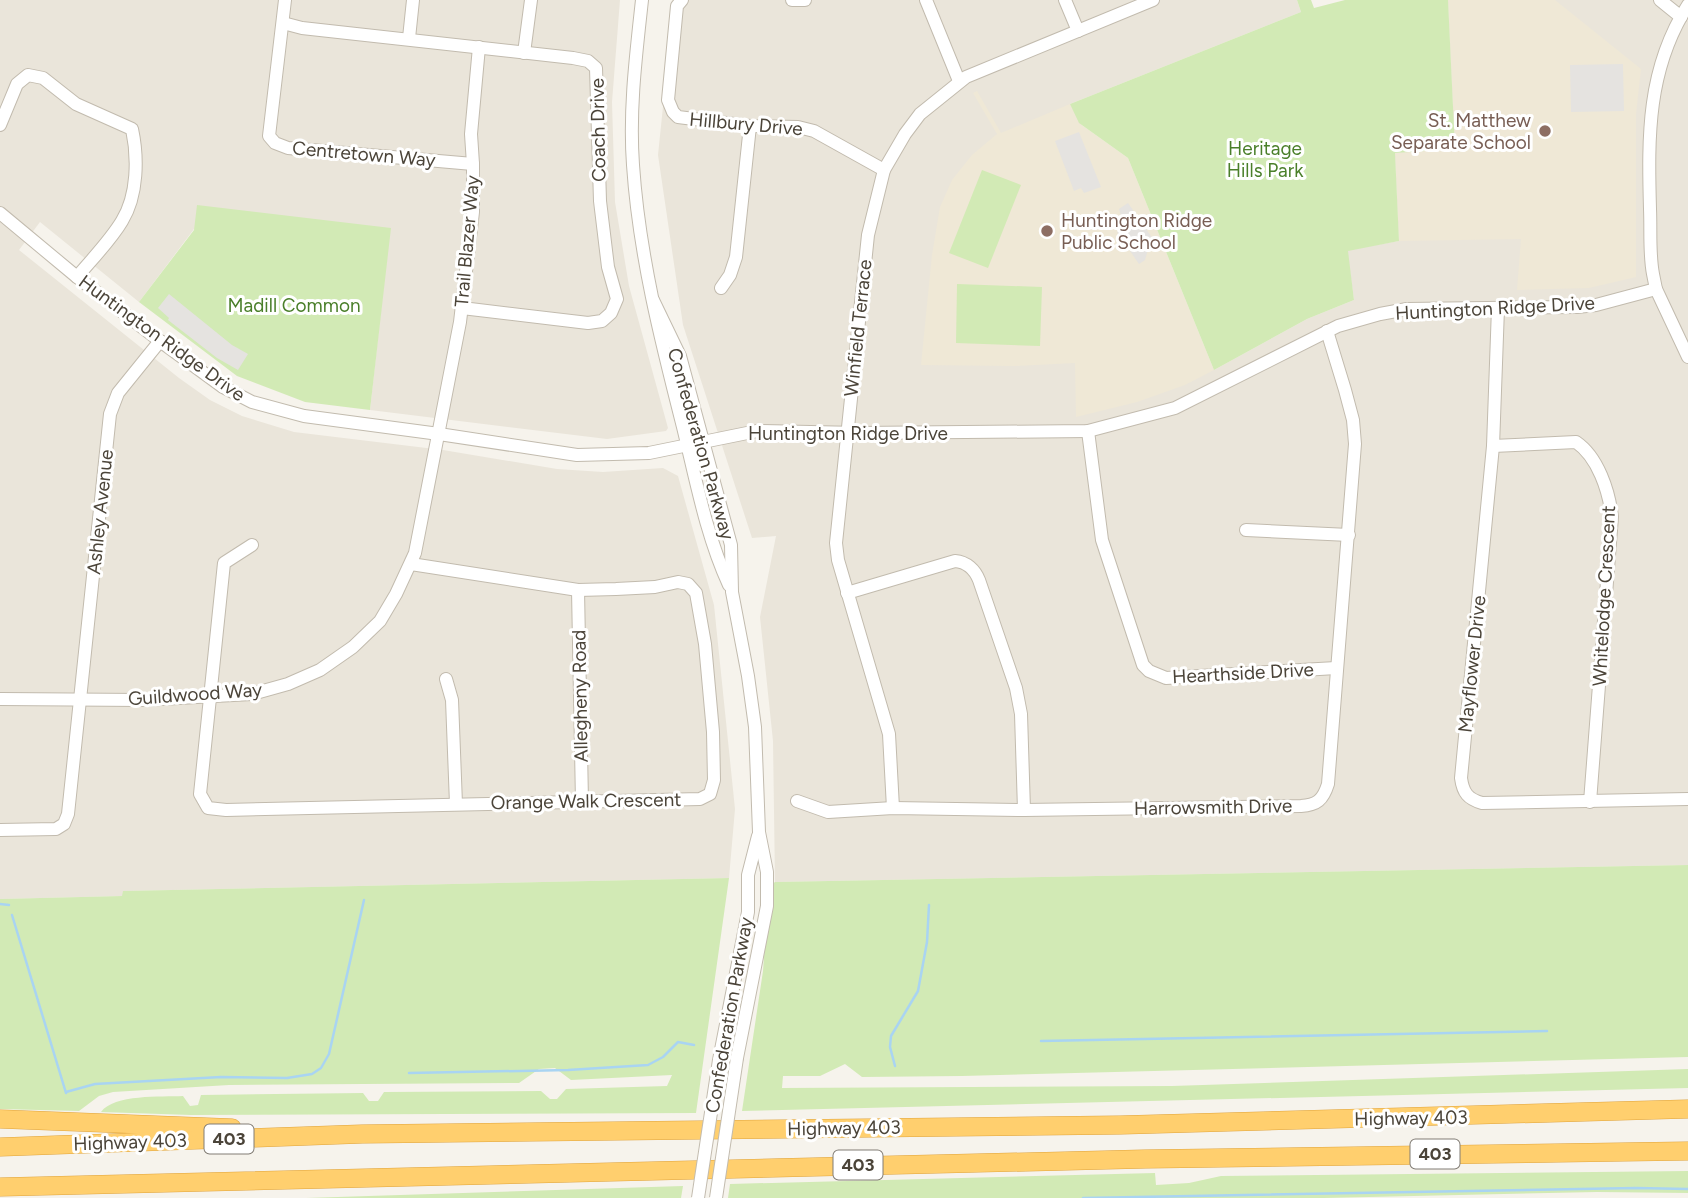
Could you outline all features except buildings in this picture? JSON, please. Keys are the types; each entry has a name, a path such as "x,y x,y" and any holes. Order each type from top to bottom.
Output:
{"highway":[{"name":"Highway 403","path":"0,1147 362,1135 1121,1125 1688,1109"},
{"path":"0,1119 362,1135"},
{"name":"Highway 403","path":"0,1187 1145,1158 1688,1151"},
{"path":"65,1198 81,1197 123,1184"}],"street":[{"name":"Centretown Way","path":"285,0 269,136 275,143 288,148 473,164"},
{"path":"409,38 413,0"},
{"path":"524,53 531,0"},
{"name":"Confederation Parkway","path":"642,0 633,96 633,163 643,247 665,362 715,555 732,592"},
{"name":"Hillbury Drive","path":"682,0 677,6 668,100 678,117 750,126 799,127 814,131 884,170"},
{"path":"792,0 805,0"},
{"path":"926,0 959,81"},
{"path":"1065,0 1078,31"},
{"name":"Winfield Terrace","path":"893,808 889,734 847,593 836,543 868,235 884,170 920,114 959,81 1153,0"},
{"path":"1660,0 1681,17"},
{"path":"1688,5 1661,60 1651,120 1649,171 1651,262 1656,289 1688,357"},
{"name":"Coach Drive","path":"283,23 302,28 409,38 588,61 596,68 600,201 608,267 617,299 611,313 602,321 588,323 462,308"},
{"name":"Trail Blazer Way","path":"439,433 462,308 472,212 471,134 479,47"},
{"path":"0,125 17,83 28,75 43,78 76,104 132,129 137,152 131,198 123,219 78,277"},
{"path":"721,288 730,275 736,257 750,126"},
{"name":"Huntington Ridge Drive","path":"0,213 160,341 229,390 252,402 304,416 439,433 577,455 649,453 757,431 1088,431 1175,408 1221,387 1269,359 1352,321 1407,309 1596,305 1656,289"},
{"name":"Confederation Parkway","path":"653,300 680,356 731,545 732,592 755,727 759,832 767,872 767,906 737,1058 716,1198"},
{"name":"Mayflower Drive","path":"1498,308 1493,446 1462,764 1462,789 1466,796 1482,803 1688,799"},
{"name":"Harrowsmith Drive","path":"797,801 828,812 893,808 1024,810 1312,805 1320,801 1328,784 1355,463 1353,420 1327,331"},
{"name":"Ashley Avenue","path":"0,830 56,829 64,824 68,814 110,414 118,393 160,341"},
{"name":"Hearthside Drive","path":"1088,431 1102,540 1143,665 1149,671 1166,678 1336,668"},
{"name":"Guildwood Way","path":"0,699 142,699 252,694 288,684 320,670 353,647 380,621 411,564 439,433"},
{"name":"Whitelodge Crescent","path":"1493,446 1576,442 1586,449 1609,494 1612,517 1590,802"},
{"path":"1246,530 1349,535"},
{"path":"211,696 224,563 252,545"},
{"path":"847,593 955,561 973,569 1016,688 1021,715 1024,810"},
{"name":"Orange Walk Crescent","path":"211,696 200,794 208,808 226,810 700,799 710,793 714,780 705,644 696,593 688,584 678,582 655,587 578,590 411,564"},
{"name":"Allegheny Road","path":"578,590 582,802"},
{"path":"446,679 452,700 456,804"},
{"name":"Confederation Parkway","path":"698,1198 719,1060 748,912 748,875 759,832"}],"shaded area":[{"path":"0,0 620,0 612,102 615,202 629,286 668,428 666,431 607,439 370,410 390,228 194,229 139,302 40,222 19,250 179,378 210,400 242,416 294,432 443,450 557,469 603,472 663,468 678,476 714,605 735,809 729,878 124,891 123,896 0,899"},
{"path":"674,0 1297,0 1301,12 1070,104 1214,370 1307,319 1354,300 1347,250 1399,241 1395,153 1455,148 1448,0 1688,0 1688,865 775,882 773,741 760,617 776,536 752,538 683,325 658,155"},
{"name":"St. Matthew Separate School","path":"1448,0 1555,0 1641,69 1636,114 1636,277 1589,288 1517,290 1521,239 1399,241 1395,153 1455,148"},
{"path":"1623,64 1624,111 1571,112 1570,65"},
{"name":"Huntington Ridge Public School","path":"977,91 1001,133 1070,104 1079,123 1128,158 1214,370 1185,385 1137,402 1076,417 1075,363 1015,366 921,365 932,255 940,207 952,180 972,155 997,134 973,93"},
{"path":"1079,132 1101,187 1084,193 1081,188 1074,191 1055,141"},
{"path":"1128,203 1155,242 1149,246 1145,260 1139,264 1117,232 1124,227 1119,209"},
{"path":"169,294 232,345 248,354 238,370 217,358 168,320 158,308"}],"green space":[{"name":"Heritage Hills Park","path":"1297,0 1311,0 1314,8 1345,0 1448,0 1455,149 1395,153 1399,241 1348,251 1354,300 1307,319 1214,370 1128,158 1079,123 1070,104 1301,12"},
{"path":"982,170 1021,185 988,268 949,253"},
{"name":"Madill Common","path":"197,205 391,228 370,410 305,402 237,376 139,302 194,230"},
{"path":"957,284 1042,287 1040,346 956,343"},
{"path":"1688,865 1688,1057 862,1077 845,1064 820,1076 783,1076 782,1088 1172,1086 1688,1069 1688,1088 742,1111 763,971 769,887 775,882"},
{"path":"729,878 696,1113 191,1115 101,1112 116,1102 139,1098 183,1096 190,1106 198,1105 201,1095 363,1093 369,1101 378,1101 384,1092 541,1091 550,1099 557,1099 566,1089 667,1086 672,1075 571,1080 555,1068 539,1069 519,1083 229,1085 113,1092 99,1096 79,1111 0,1109 0,899 122,896 123,891"},
{"path":"1688,1171 1688,1193 1597,1192 1324,1198 728,1198 730,1184 1155,1173 1156,1185 1189,1183 1221,1176"},
{"path":"683,1186 681,1198 306,1198"}],"waterway":[{"path":"66,1092 95,1084 221,1077 287,1078 312,1074 321,1068 329,1054 364,900"},
{"path":"0,904 9,905"},
{"path":"895,1066 890,1047 891,1036 918,991 927,942 929,905"},
{"path":"12,915 66,1093"},
{"path":"1041,1041 1547,1031"},
{"path":"409,1073 568,1070 648,1065 663,1057 678,1042 694,1045"},
{"path":"1083,1198 1688,1189"}],"place":[{"name":"St. Matthew Separate School","path":"1545,131"},
{"name":"Huntington Ridge Public School","path":"1047,231"}]}
